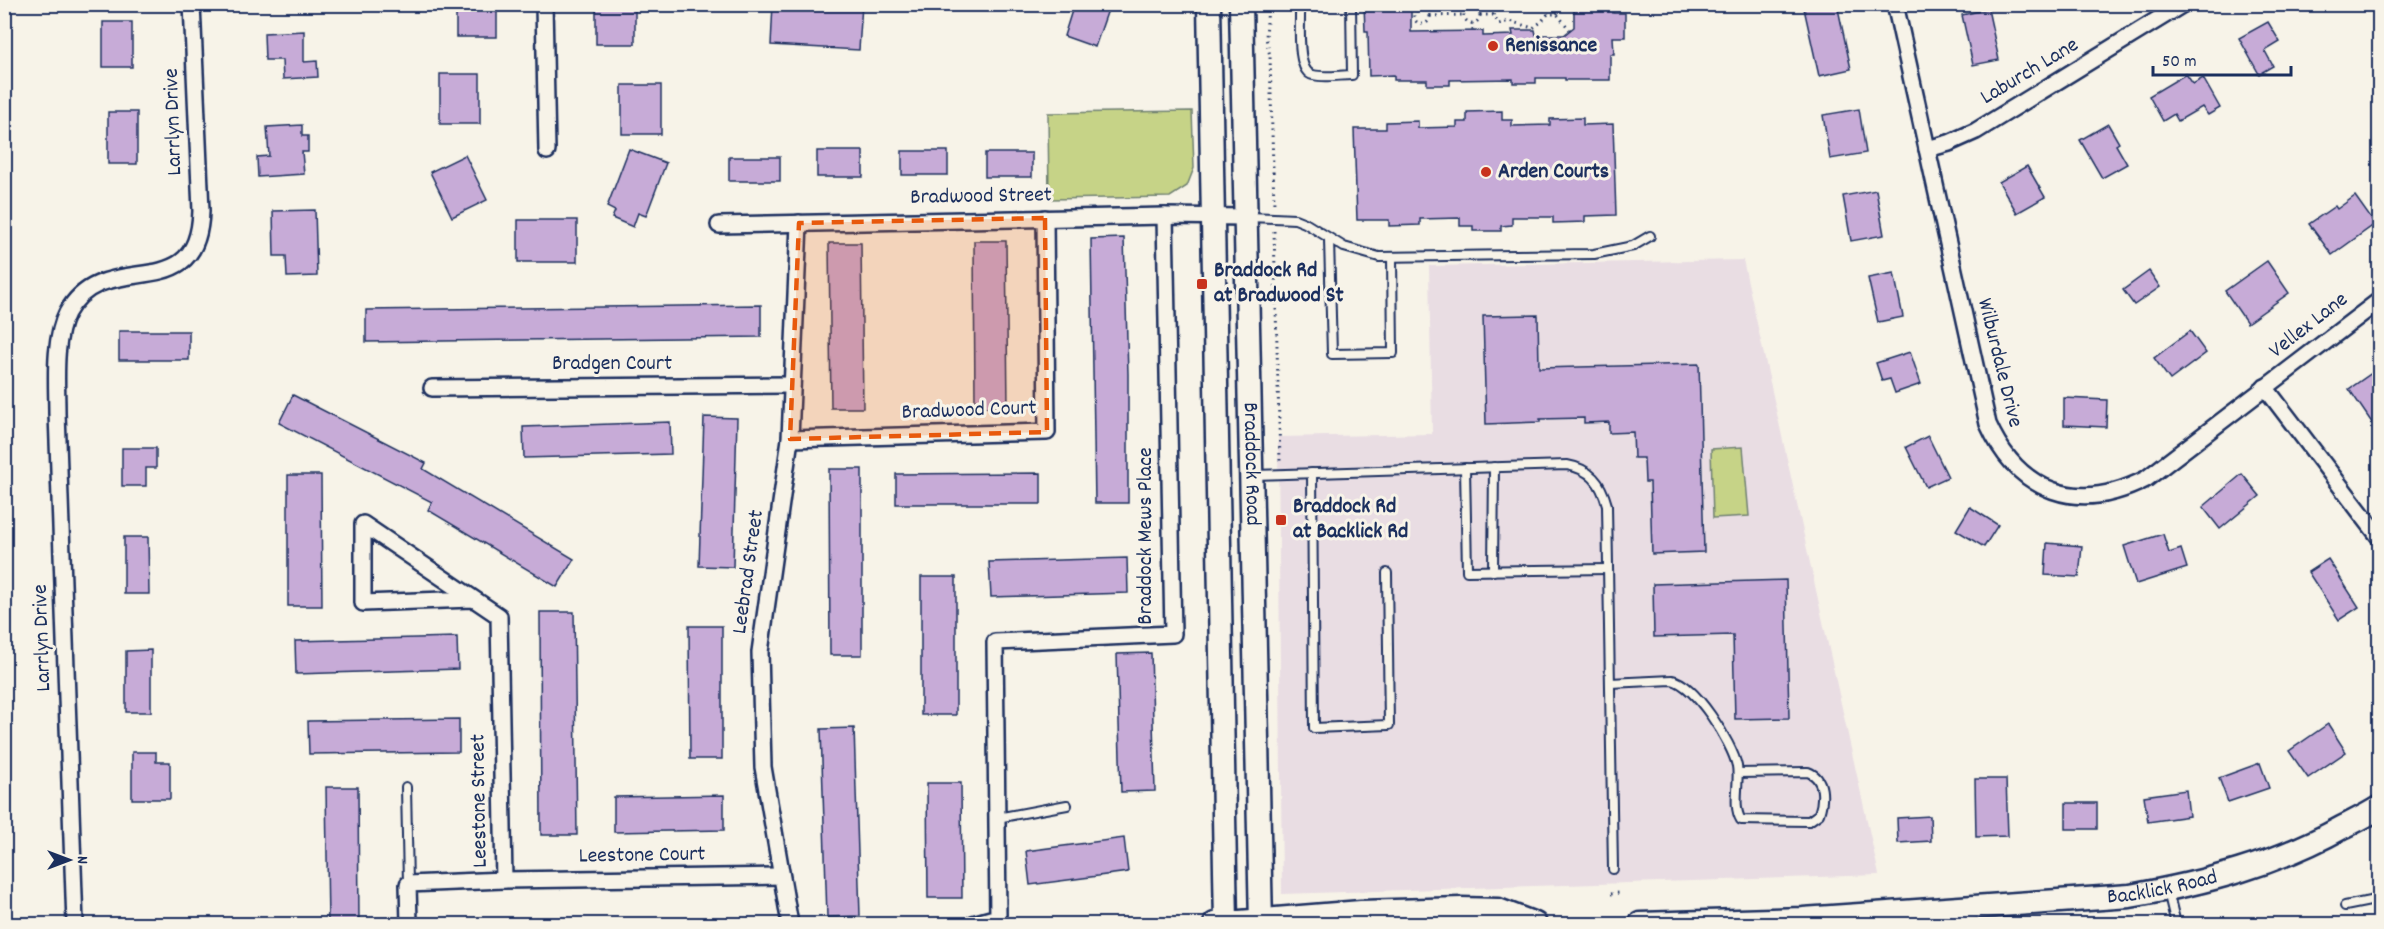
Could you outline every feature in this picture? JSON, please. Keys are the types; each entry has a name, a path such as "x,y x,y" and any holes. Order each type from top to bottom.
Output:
{"main road":[{"name":"Braddock Road","path":"1209,4 1222,924"},
{"name":"Braddock Road","path":"1241,4 1261,922"},
{"name":"Backlick Road","path":"1640,924 1802,922 2130,896 2242,871 2283,856 2329,835 2379,807"},
{"path":"1222,924 1361,912 1492,909 1535,924"}],"street":[{"name":"Larrlyn Drive","path":"75,924 57,413 60,331 66,314 76,299 91,287 107,279 164,272 189,255 197,237 201,211 192,4"},
{"path":"544,4 547,151"},
{"name":"Wilburdale Drive","path":"1895,4 1988,424 1997,445 2009,461 2024,475 2042,486 2062,493 2095,496 2127,489 2146,479 2265,387"},
{"name":"Laburch Lane","path":"1927,149 1976,131 2183,4"},
{"name":"Bradwood Street","path":"719,225 1165,216 1245,217"},
{"name":"Braddock Mews Place","path":"974,924 998,917 994,642 1173,634 1165,216"},
{"name":"Bradwood Court","path":"790,439 1047,432 1045,219"},
{"name":"Leebrad Street","path":"790,924 763,767 760,652 790,439 800,223"},
{"name":"Vellex Lane","path":"2265,387 2379,300"},
{"name":"Bradgen Court","path":"432,388 792,385"},
{"path":"2265,387 2379,538"},
{"name":"Leestone Street","path":"408,884 504,880 499,616 363,524 363,603 472,599"},
{"name":"Leestone Court","path":"504,880 780,876"},
{"path":"408,884 409,924"}],"lane":[{"path":"1300,4 1302,63 1306,72 1314,76 1352,75 1351,4"},
{"path":"1245,217 1294,219 1358,252 1392,257 1594,254 1633,246 1650,236"},
{"path":"1329,239 1332,354 1393,353 1392,257"},
{"path":"1250,475 1567,465 1580,467 1591,474 1604,493 1607,505 1613,869"},
{"path":"1493,571 1494,467"},
{"path":"1466,468 1467,571 1608,569"},
{"path":"1312,473 1314,728 1389,725 1388,573"},
{"path":"1610,683 1671,680 1685,686 1697,699 1731,750 1738,772 1738,812 1741,820 1809,821 1819,814 1821,787 1819,778 1814,774 1808,772 1738,772"},
{"path":"406,787 408,884"},
{"path":"997,819 1067,805"},
{"path":"2168,889 2175,924"},
{"path":"2345,906 2379,899"}],"path":[{"path":"1268,4 1266,38 1270,56 1274,203"},
{"path":"1493,15 1498,4"},
{"path":"1540,4 1548,14"},
{"path":"1557,14 1565,4"},
{"path":"1464,15 1472,6 1480,15"},
{"path":"1423,8 1427,9 1430,16 1429,20 1422,23 1413,16 1416,11 1423,8"},
{"path":"1493,15 1499,24 1509,21 1533,28 1548,14 1557,14 1570,30"},
{"path":"1430,16 1464,15"},
{"path":"1464,15 1472,23 1473,31"},
{"path":"1480,15 1493,15"},
{"path":"1472,23 1476,22 1480,15"},
{"path":"1274,235 1279,464"},
{"path":"1611,894 1619,893"}],"highlighted area":[{"path":"1045,218 1047,432 790,439 799,223"}],"shaded area":[{"path":"1743,260 1879,875 1282,894 1278,437 1432,434 1429,266"}],"green space":[{"path":"1192,111 1194,168 1187,186 1170,197 1049,199 1048,113"},
{"path":"1743,447 1749,516 1713,518 1711,449"}],"building":[{"path":"456,4 497,4 497,37 456,37"},
{"path":"596,4 635,4 635,44 596,44"},
{"path":"773,4 862,4 859,50 771,45"},
{"path":"1074,4 1110,4 1095,47 1064,36"},
{"name":"Renissance","path":"1364,4 1411,4 1411,32 1483,31 1483,36 1513,35 1512,30 1535,30 1536,35 1564,35 1574,27 1574,4 1613,4 1613,13 1625,13 1625,37 1613,37 1614,54 1610,54 1610,80 1536,78 1536,83 1513,83 1513,79 1450,80 1450,85 1427,85 1427,80 1394,80 1394,75 1369,76 1368,31 1365,31"},
{"path":"1803,4 1837,4 1851,69 1819,76"},
{"path":"1988,9 1999,60 1973,65 1962,15"},
{"path":"103,22 132,22 132,67 103,67"},
{"path":"2268,22 2280,42 2265,51 2273,66 2259,74 2239,38"},
{"path":"304,31 304,62 317,61 318,77 283,79 282,60 265,60 264,33"},
{"path":"440,74 480,74 480,124 440,124"},
{"path":"2186,74 2193,84 2203,78 2220,108 2208,115 2202,107 2178,121 2174,114 2163,121 2149,96"},
{"path":"622,85 661,85 661,134 622,134"},
{"path":"1859,109 1866,153 1830,159 1823,115"},
{"name":"Arden Courts","path":"1502,111 1502,120 1512,120 1512,126 1550,125 1550,119 1583,118 1583,125 1613,124 1616,215 1585,216 1585,222 1553,223 1553,217 1512,217 1512,225 1501,226 1501,231 1473,231 1473,226 1460,226 1460,218 1420,219 1420,225 1389,226 1389,220 1357,220 1354,129 1386,129 1386,122 1418,121 1418,128 1457,127 1457,122 1467,122 1467,112"},
{"path":"108,112 137,112 137,164 108,164"},
{"path":"2108,124 2127,164 2102,178 2080,140"},
{"path":"302,125 302,136 308,136 308,152 302,152 304,174 258,177 257,157 269,156 267,127"},
{"path":"629,149 666,163 646,216 638,213 633,227 612,218 615,211 607,207"},
{"path":"817,151 863,151 863,177 817,177"},
{"path":"902,151 948,151 948,175 902,175"},
{"path":"985,153 1032,153 1032,177 985,177"},
{"path":"465,155 487,200 452,217 430,172"},
{"path":"729,157 780,157 780,181 729,181"},
{"path":"2027,166 2045,197 2017,213 1999,182"},
{"path":"1876,190 1884,235 1851,241 1843,196"},
{"path":"2355,196 2375,224 2332,255 2309,224 2335,206 2337,209"},
{"path":"315,210 317,276 287,277 286,256 274,256 273,211"},
{"path":"518,220 577,220 577,262 518,262"},
{"path":"1124,238 1128,374 1128,503 1095,503 1091,239"},
{"path":"974,241 1006,241 1008,407 975,407"},
{"path":"829,243 861,243 863,408 831,408"},
{"path":"2267,261 2289,293 2247,323 2225,291"},
{"path":"2149,271 2160,287 2134,305 2123,290"},
{"path":"1894,273 1903,317 1878,322 1868,278"},
{"path":"761,305 761,337 366,342 366,310"},
{"path":"1538,315 1539,368 1699,364 1704,552 1652,554 1650,482 1645,482 1644,458 1634,458 1633,432 1609,433 1609,422 1584,423 1584,418 1486,424 1483,316"},
{"path":"119,331 189,331 189,360 119,360"},
{"path":"2190,331 2206,353 2170,380 2154,358"},
{"path":"1910,352 1921,384 1895,393 1890,379 1882,381 1876,363"},
{"path":"2379,368 2379,433 2349,389"},
{"path":"293,395 426,463 423,469 574,559 557,587 428,510 432,502 279,423"},
{"path":"2064,398 2107,400 2106,427 2064,425"},
{"path":"704,417 737,418 733,567 699,566"},
{"path":"670,422 671,454 524,458 523,427"},
{"path":"1928,436 1948,477 1926,487 1906,447"},
{"path":"122,448 156,448 156,468 146,468 146,486 122,486"},
{"path":"829,469 862,469 862,655 830,655"},
{"path":"1041,473 1041,504 896,504 896,474"},
{"path":"2242,474 2260,496 2220,529 2203,507"},
{"path":"288,475 321,475 322,606 288,606"},
{"path":"1970,507 1998,525 1984,547 1956,530"},
{"path":"2163,534 2169,553 2181,549 2187,568 2136,584 2124,546"},
{"path":"124,537 148,537 149,594 124,594"},
{"path":"2047,543 2082,546 2079,577 2045,575"},
{"path":"1127,558 1128,593 991,597 989,562"},
{"path":"2328,559 2359,607 2339,620 2308,572"},
{"path":"921,577 956,577 956,715 921,715"},
{"path":"1786,580 1789,718 1735,719 1733,635 1654,637 1653,584"},
{"path":"540,612 574,612 577,835 541,835"},
{"path":"689,626 722,626 722,759 690,759"},
{"path":"457,637 458,669 296,674 295,641"},
{"path":"151,650 151,712 126,712 126,651"},
{"path":"1151,653 1155,791 1121,792 1117,654"},
{"path":"459,719 459,752 309,754 308,721"},
{"path":"2328,724 2346,752 2308,778 2289,751"},
{"path":"854,728 860,916 827,917 821,729"},
{"path":"132,752 156,752 156,762 170,762 170,799 132,799"},
{"path":"2260,763 2269,788 2228,802 2219,778"},
{"path":"1975,779 2006,779 2008,836 1976,837"},
{"path":"927,783 961,783 962,898 928,898"},
{"path":"326,787 358,787 359,924 328,924"},
{"path":"2186,790 2189,816 2148,822 2144,796"},
{"path":"724,795 724,830 614,832 614,797"},
{"path":"2066,803 2097,803 2097,829 2066,829"},
{"path":"1930,816 1931,841 1898,843 1897,818"},
{"path":"1124,838 1128,872 1030,885 1026,851"}],"place":[{"name":"Renissance","path":"1493,46"},
{"name":"Arden Courts","path":"1486,172"},
{"name":"Braddock Rd at Bradwood St","path":"1202,284"},
{"name":"Braddock Rd at Backlick Rd","path":"1281,520"}]}
